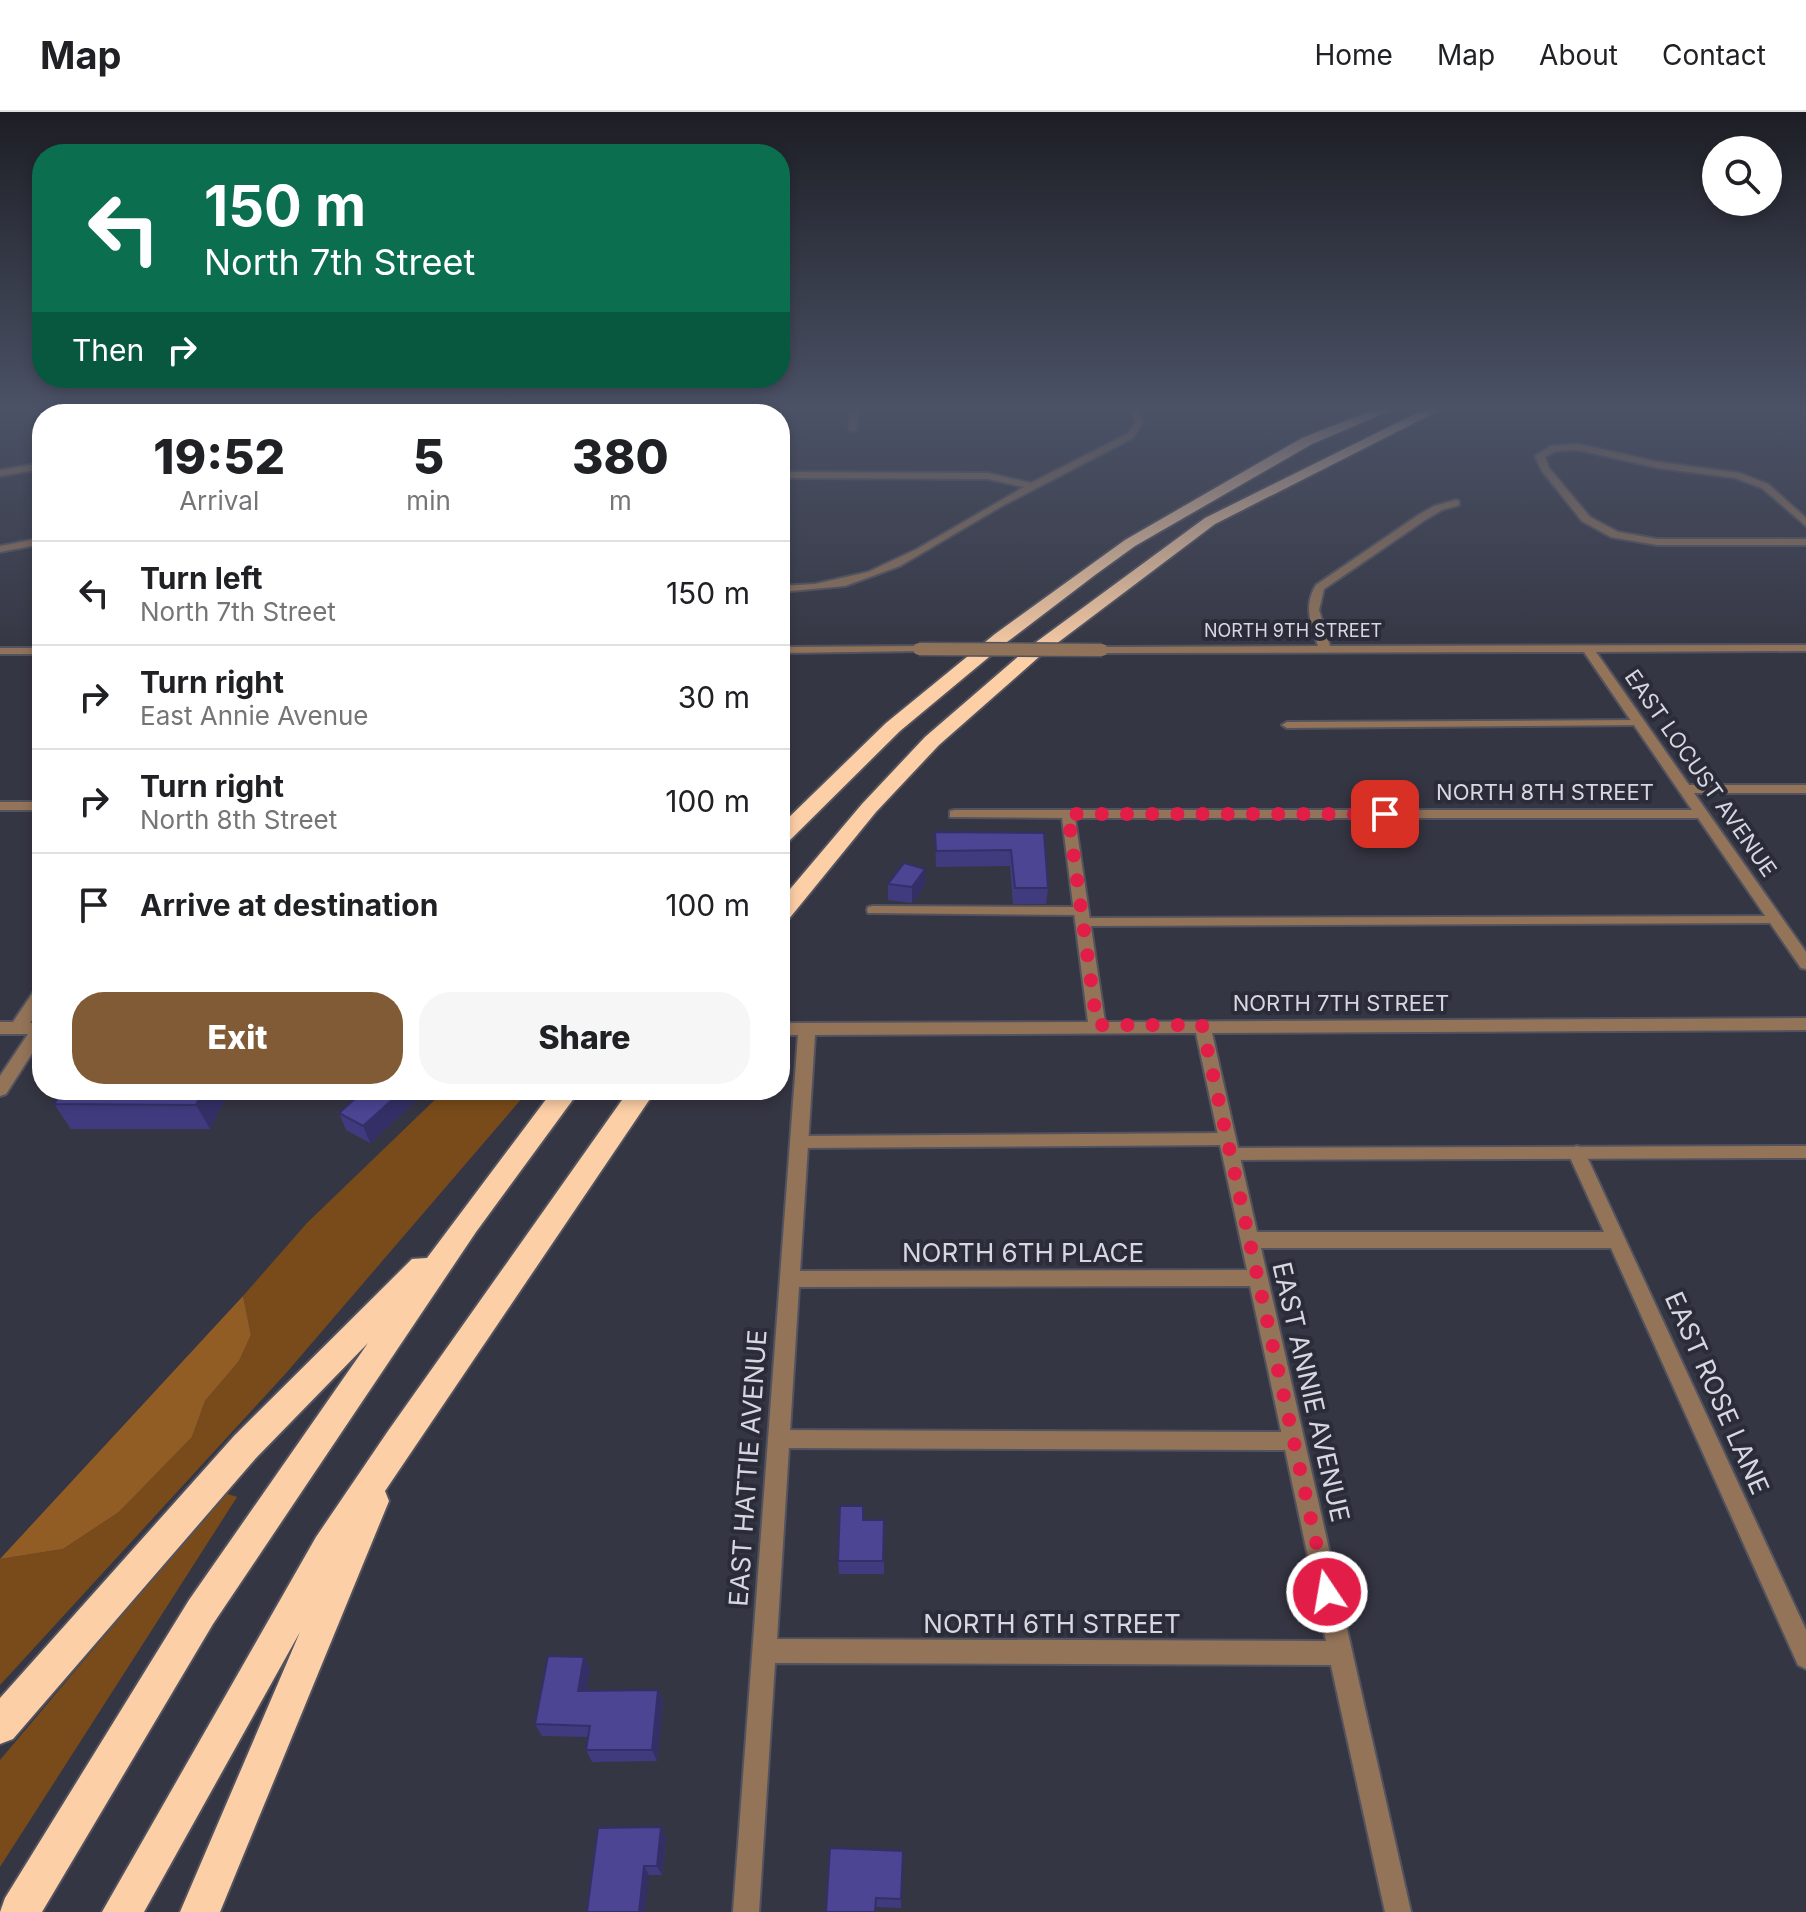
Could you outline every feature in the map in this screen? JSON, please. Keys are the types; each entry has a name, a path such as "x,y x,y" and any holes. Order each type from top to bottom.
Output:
{"highway":[{"path":"790,828 893,727 1001,638 1130,543 1217,493"},
{"path":"790,903 869,808 932,741 1034,652 1210,521 1266,493"},
{"path":"19,1912 201,1612 466,1224 559,1100"},
{"path":"122,1912 328,1549 399,1441 636,1100"},
{"path":"0,1726 245,1447 466,1224"},
{"path":"200,1912 399,1441"}],"street":[{"path":"790,589 824,588 878,575 1021,493"},
{"path":"1565,493 1586,519 1615,535 1657,542 1806,542"},
{"path":"1773,493 1806,523"},
{"path":"1325,648 1313,613 1320,587 1421,518 1438,508 1456,503"},
{"path":"0,549 32,543"},
{"name":"EAST LOCUST AVENUE","path":"1587,648 1806,964"},
{"name":"NORTH 9TH STREET","path":"790,650 1806,648"},
{"path":"0,651 32,651"},
{"name":"NORTH 8TH STREET","path":"1686,789 1806,789"},
{"path":"0,806 32,806"},
{"name":"NORTH 8TH STREET","path":"955,814 1703,814"},
{"path":"1068,814 1097,1025"},
{"path":"18,1028 32,1007"},
{"name":"NORTH 7TH STREET","path":"790,1029 1097,1025 1806,1024"},
{"name":"EAST ANNIE AVENUE","path":"1202,1025 1398,1912"},
{"path":"0,1028 32,1028"},
{"name":"EAST HATTIE AVENUE","path":"746,1912 807,1029"},
{"path":"0,1090 32,1042"},
{"name":"EAST ROSE LANE","path":"1577,1153 1806,1657"},
{"path":"1248,1240 1617,1240"},
{"name":"NORTH 6TH PLACE","path":"789,1279 1258,1278"},
{"name":"NORTH 6TH STREET","path":"764,1651 1341,1653"}],"lane":[{"path":"1287,725 1640,723"},
{"path":"873,910 1082,916 1776,920"},
{"path":"799,1142 1577,1153 1806,1152"},
{"path":"778,1439 1294,1441"}],"shaded area":[{"path":"435,1100 520,1100 287,1372 0,1685 0,1559 63,1549 119,1512 192,1437 205,1401 239,1361 251,1335 243,1296 307,1223"},
{"path":"243,1296 251,1335 239,1361 205,1401 192,1437 119,1512 63,1549 0,1559"},
{"path":"225,1493 237,1497 0,1867 0,1760"}],"building":[{"path":"935,832 1044,833 1048,888 1015,888 1011,850 936,851"},
{"path":"904,863 925,869 912,887 888,884"},
{"path":"57,1100 199,1100 196,1105 54,1104"},
{"path":"354,1100 392,1100 363,1126 339,1113"},
{"path":"840,1506 863,1506 863,1520 884,1520 883,1561 838,1561"},
{"path":"548,1656 584,1657 578,1691 658,1690 652,1750 586,1750 590,1726 535,1724"},
{"path":"661,1827 657,1866 644,1866 639,1912 587,1912 598,1828"},
{"path":"830,1848 903,1851 901,1899 876,1898 875,1912 826,1912"}],"route":[{"path":"1327,1592 1202,1025 1097,1025 1068,814 1385,814"}]}
